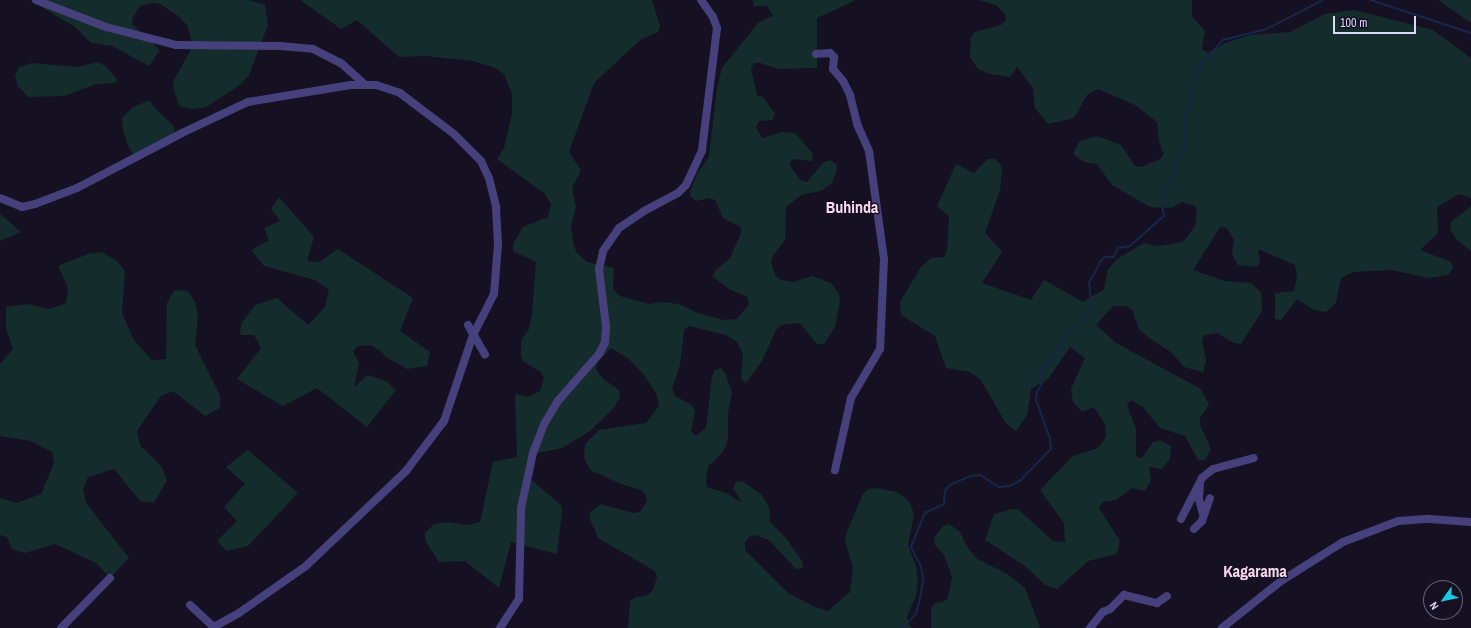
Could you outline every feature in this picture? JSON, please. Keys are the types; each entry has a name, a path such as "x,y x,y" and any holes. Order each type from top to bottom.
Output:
{"street":[{"path":"36,0 106,27 176,45 280,46 313,49 341,63 364,84"},
{"path":"500,628 519,598 521,508 533,453 544,424 557,402 599,354 605,342 606,326 599,269 603,251 619,228 650,207 678,193 686,185 702,150 717,35 713,17 701,0"},
{"path":"816,54 830,53 834,57 833,69 843,80 850,95 857,124 869,151 884,259 880,349 851,398 835,470"},
{"path":"0,198 22,207 54,197 77,188 188,130 248,102 364,84 395,91 419,106 470,148 481,161 489,178 496,207 498,244 494,294 473,335 444,421 406,471 306,566 239,613 213,628 190,605"},
{"path":"468,325 485,355"},
{"path":"1181,519 1202,478 1222,465 1254,458"},
{"path":"1202,478 1199,488 1203,514"},
{"path":"1194,529 1202,521 1203,514 1210,498"},
{"path":"1222,628 1281,581 1343,542 1398,521 1429,519 1471,522"},
{"path":"61,628 110,578"},
{"path":"1090,628 1103,612 1110,609 1124,595 1157,603 1167,596"}],"green space":[{"path":"30,0 249,0 265,5 268,25 249,75 240,85 206,107 193,109 180,107 173,88 174,80 190,51 191,38 187,25 177,15 160,4 154,3 140,6 133,17 132,24 160,50 149,66 112,46 91,43 75,27"},
{"path":"300,0 652,0 660,26 658,32 640,40 594,83 569,152 581,170 572,188 576,207 571,226 574,246 577,253 587,262 614,268 613,288 617,294 623,297 649,304 661,302 679,304 698,313 724,320 737,319 749,304 747,297 729,289 713,277 715,271 730,258 741,233 741,227 723,218 715,200 709,198 696,201 691,197 690,191 698,172 709,157 717,87 722,68 758,23 773,16 767,6 754,6 753,0 856,0 817,18 817,68 779,69 760,63 754,63 751,69 757,95 763,97 775,114 772,120 759,121 756,127 759,133 763,138 782,132 795,133 813,154 812,161 793,159 789,164 800,180 807,182 824,162 830,160 836,164 837,170 832,183 821,191 801,195 786,207 785,240 773,256 771,262 775,275 781,280 794,282 812,276 831,283 839,294 840,301 835,327 824,344 817,344 800,323 781,325 776,330 762,361 746,383 741,379 743,354 737,342 726,335 689,326 684,331 680,365 672,389 675,396 692,405 695,411 691,431 696,436 706,428 712,376 715,370 721,368 725,373 732,392 728,413 728,440 723,452 708,467 706,480 707,487 726,493 742,503 733,488 736,482 742,481 761,494 769,507 770,522 786,538 802,561 803,568 796,569 769,540 755,535 749,537 745,543 745,550 788,593 815,607 828,611 850,592 853,568 845,541 846,534 863,494 868,489 875,488 897,492 909,501 914,514 908,545 916,566 918,582 916,596 907,616 908,623 912,628 628,628 630,601 636,597 648,595 653,590 657,577 655,571 598,538 590,519 590,512 601,504 633,513 640,512 647,501 646,495 641,490 621,484 590,470 584,457 585,444 599,430 646,423 659,406 656,393 644,375 629,359 611,348 597,363 596,369 603,379 619,390 620,397 614,408 590,431 562,448 533,454 528,477 561,505 562,511 557,554 511,542 499,588 465,561 439,562 425,540 425,533 434,524 448,522 467,525 480,522 493,462 517,457 515,394 528,397 540,391 544,378 541,372 524,362 521,356 521,340 529,329 532,315 536,262 513,251 513,244 523,227 548,217 551,204 544,193 497,159 504,148 512,114 512,93 504,74 493,67 473,61 426,56 399,57 357,20 341,29"},
{"path":"978,0 1192,0 1192,16 1205,31 1202,49 1208,53 1225,43 1250,35 1290,32 1325,14 1354,10 1433,30 1471,58 1471,198 1459,194 1437,207 1438,233 1420,250 1451,262 1453,268 1448,275 1429,278 1391,270 1353,272 1341,278 1336,303 1326,312 1314,310 1297,299 1281,320 1275,319 1275,293 1294,291 1297,278 1295,265 1258,249 1260,262 1257,267 1238,265 1232,254 1234,240 1227,229 1221,226 1193,270 1225,281 1251,283 1261,292 1262,311 1241,344 1234,343 1217,333 1204,335 1202,341 1206,360 1203,372 1184,367 1171,352 1149,338 1139,329 1132,310 1126,306 1113,306 1096,325 1116,343 1201,389 1209,405 1200,418 1200,425 1211,449 1205,460 1198,460 1185,436 1160,428 1143,407 1131,400 1127,405 1136,429 1136,456 1142,458 1153,442 1160,440 1171,446 1170,459 1162,469 1149,467 1151,480 1145,491 1132,488 1116,500 1102,502 1099,508 1120,541 1117,554 1088,561 1057,589 1045,585 1025,566 985,540 994,514 1012,509 1019,510 1053,541 1065,542 1064,523 1040,490 1073,456 1098,448 1106,437 1105,424 1094,407 1082,412 1073,402 1071,389 1085,358 1070,347 1048,379 1031,389 1027,415 1016,431 1005,422 981,380 970,372 946,368 935,336 901,315 900,302 921,267 931,258 944,257 947,251 949,216 937,206 956,164 974,173 988,159 995,159 1000,164 1002,170 1000,190 985,233 1002,252 982,283 1031,300 1044,280 1083,302 1104,289 1108,269 1117,259 1144,243 1157,246 1183,242 1195,226 1197,212 1195,206 1182,202 1171,208 1150,207 1112,185 1097,164 1084,162 1073,154 1079,142 1097,136 1121,145 1135,166 1142,167 1160,159 1164,154 1159,142 1157,122 1135,105 1098,89 1087,95 1074,118 1048,124 1035,108 1033,88 1017,67 1010,77 990,74 978,69 970,57 971,37 975,32 1001,25 1006,20 1005,14 996,5"},
{"path":"1438,0 1471,0 1471,22 1468,21"},
{"path":"98,62 107,67 117,80 116,83 96,84 64,96 28,97 18,86 15,76 19,67 32,63 76,67"},
{"path":"150,100 153,106 173,125 176,136 136,158 129,148 123,130 122,118 133,107"},
{"path":"279,197 314,237 307,261 319,262 338,249 413,298 400,331 430,352 427,366 407,369 386,357 382,352 371,345 358,346 353,351 359,363 354,388 367,375 386,381 396,390 367,427 317,388 283,406 237,379 261,348 254,335 240,335 241,324 255,305 277,298 308,325 325,307 329,290 315,280 264,266 251,250 269,240 264,228 280,221 271,209"},
{"path":"1471,206 1471,251 1457,240 1450,229 1451,222"},
{"path":"0,214 11,223 21,232 0,241"},
{"path":"102,252 117,261 125,271 122,313 134,340 152,360 166,359 167,303 174,290 188,291 195,302 198,316 195,345 220,395 220,408 205,416 173,391 161,396 137,431 140,445 161,466 167,480 154,503 140,501 114,469 88,477 83,489 86,503 129,558 110,578 96,563 55,544 25,553 12,549 7,537 0,535 0,498 17,503 41,494 54,463 52,452 31,441 0,436 0,364 13,349 6,328 6,307 27,304 50,309 66,303 68,288 58,266 88,254"},
{"path":"248,450 298,493 248,546 227,551 217,541 237,521 224,507 245,484 226,467"},
{"path":"949,524 960,532 966,545 977,559 1007,574 1025,588 1040,628 931,628 931,608 935,603 943,602 948,597 952,577 944,555 935,545 934,538 943,526"}],"waterway":[{"path":"903,628 916,614 921,594 923,579 921,567 911,547 925,513 944,504 945,491 950,485 970,476 981,475 999,487 1010,486 1020,481 1051,449 1050,439 1036,400 1037,392 1042,383 1039,376 1041,371 1062,347 1063,336 1092,311 1089,283 1101,261 1105,257 1114,257 1118,248 1130,246 1164,216 1162,205 1165,192 1186,143 1184,131 1196,70 1223,40 1267,29 1323,0"},
{"path":"1371,0 1471,33"}],"district":[{"name":"Buhinda","path":"852,207"},
{"name":"Kagarama","path":"1255,571"}]}
